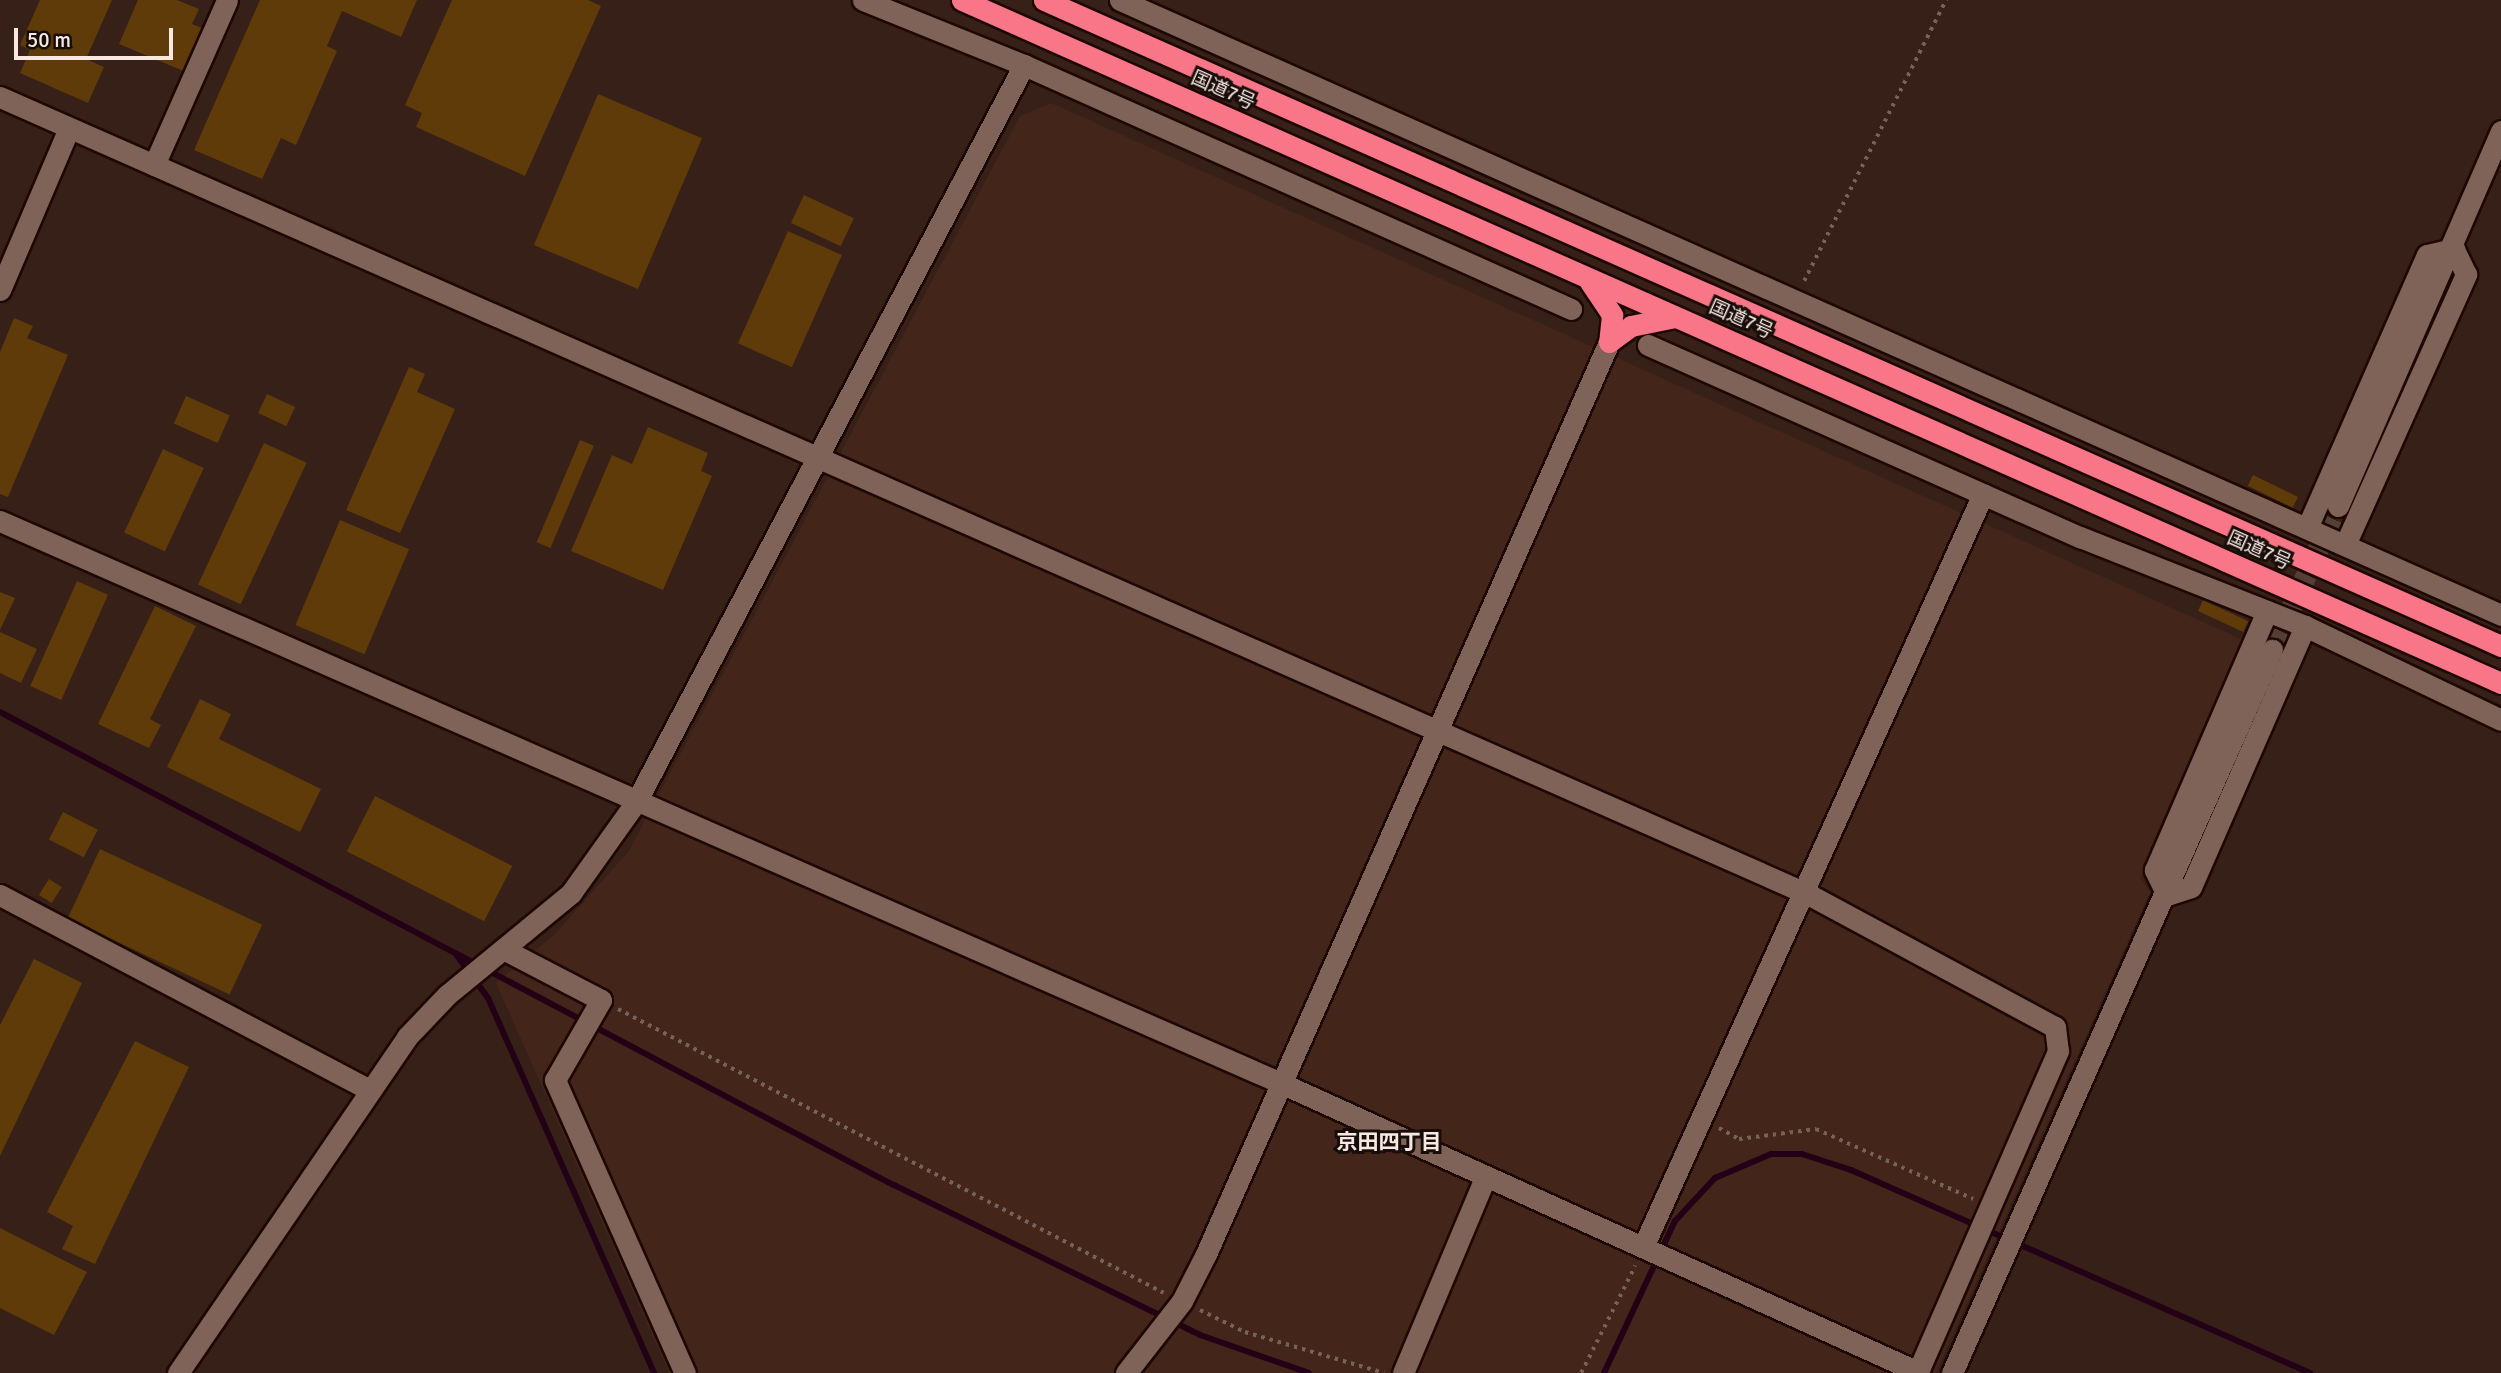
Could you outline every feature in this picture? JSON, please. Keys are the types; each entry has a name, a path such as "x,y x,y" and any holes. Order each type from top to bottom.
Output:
{"highway":[{"name":"国道7号","path":"962,0 2501,683"},
{"name":"国道7号","path":"1044,0 2501,646"},
{"path":"1089,0 1107,28"},
{"path":"1584,277 1612,314 1609,342"},
{"path":"1609,342 1631,326 1678,317"}],"street":[{"path":"154,165 227,0"},
{"path":"863,0 1024,65 1571,309"},
{"path":"1120,0 2501,615"},
{"path":"178,1373 370,1090 447,995 571,893 636,802 1024,65"},
{"path":"0,97 1439,735 1806,892 2056,1027 2058,1051 1917,1373 1283,1084 0,521"},
{"path":"0,290 69,128"},
{"path":"2338,506 2454,248 2501,131"},
{"path":"2307,528 2427,255 2454,248"},
{"path":"2345,545 2466,274 2454,248"},
{"path":"1126,1373 1182,1301 1283,1084 1439,735 1609,342"},
{"path":"1648,345 1983,495 2305,626 2501,720"},
{"path":"1643,1247 1704,1121 1983,495"},
{"path":"2167,895 2155,870 2267,611"},
{"path":"2167,895 2191,887 2305,626"},
{"path":"1952,1373 2167,895 2272,650"},
{"path":"0,895 370,1090"},
{"path":"498,955 601,1000 555,1080 685,1373"},
{"path":"1403,1373 1485,1178"}],"path":[{"path":"1795,299 1946,0"},
{"path":"601,1000 1245,1332 1386,1373"},
{"path":"1704,1121 1739,1139 1816,1129 1990,1207"},
{"path":"1581,1373 1643,1247"}],"shaded area":[{"path":"1051,103 2243,640 2140,878 2150,892 1936,1373 669,1373 496,983 555,934 628,852 1020,116"}],"building":[{"path":"40,0 112,0 86,59 104,67 88,103 20,73 30,50 20,45"},
{"path":"138,0 177,0 199,9 192,24 204,29 186,72 119,44"},
{"path":"260,0 417,0 401,37 342,11 327,46 337,51 296,145 281,138 262,179 194,150"},
{"path":"452,0 588,0 601,6 525,176 416,127 422,113 405,105"},
{"path":"598,94 702,138 638,289 534,245"},
{"path":"804,195 854,218 841,246 791,223"},
{"path":"788,231 842,255 792,367 738,343"},
{"path":"14,318 33,326 27,338 68,355 8,497 0,494 0,352"},
{"path":"409,367 425,374 417,392 455,409 400,533 346,510"},
{"path":"267,394 295,407 286,426 258,413"},
{"path":"186,396 230,416 218,443 174,423"},
{"path":"648,427 708,453 701,471 712,476 663,590 571,551 612,455 632,464"},
{"path":"580,440 594,446 550,548 537,542"},
{"path":"264,443 307,463 241,604 198,584"},
{"path":"163,449 204,468 165,551 124,532"},
{"path":"2253,475 2298,497 2293,508 2248,486"},
{"path":"340,520 409,549 364,654 295,625"},
{"path":"77,581 108,595 61,700 30,686"},
{"path":"0,592 15,598 0,630"},
{"path":"2203,600 2248,621 2243,632 2198,611"},
{"path":"155,606 196,626 150,719 161,725 149,748 98,724"},
{"path":"0,632 37,649 21,683 0,673"},
{"path":"200,699 231,714 219,739 321,789 300,832 167,767"},
{"path":"375,796 512,866 484,921 347,851"},
{"path":"63,812 98,830 84,857 49,840"},
{"path":"100,849 262,925 230,994 67,919"},
{"path":"49,879 62,887 52,903 39,895"},
{"path":"34,959 82,983 0,1156 0,1025"},
{"path":"135,1041 189,1067 95,1264 62,1249 73,1226 47,1212"},
{"path":"0,1228 87,1272 54,1335 0,1308"}],"waterway":[{"path":"0,712 455,953 488,998 654,1373"},
{"path":"457,954 894,1185 1200,1335 1309,1373"},
{"path":"1604,1373 1675,1221 1715,1178 1771,1154 1802,1154 1851,1170 2310,1373"}],"tunnel":[{"path":"2272,650 2338,506"}],"district":[{"name":"京田四丁目","path":"1389,1142"}]}
